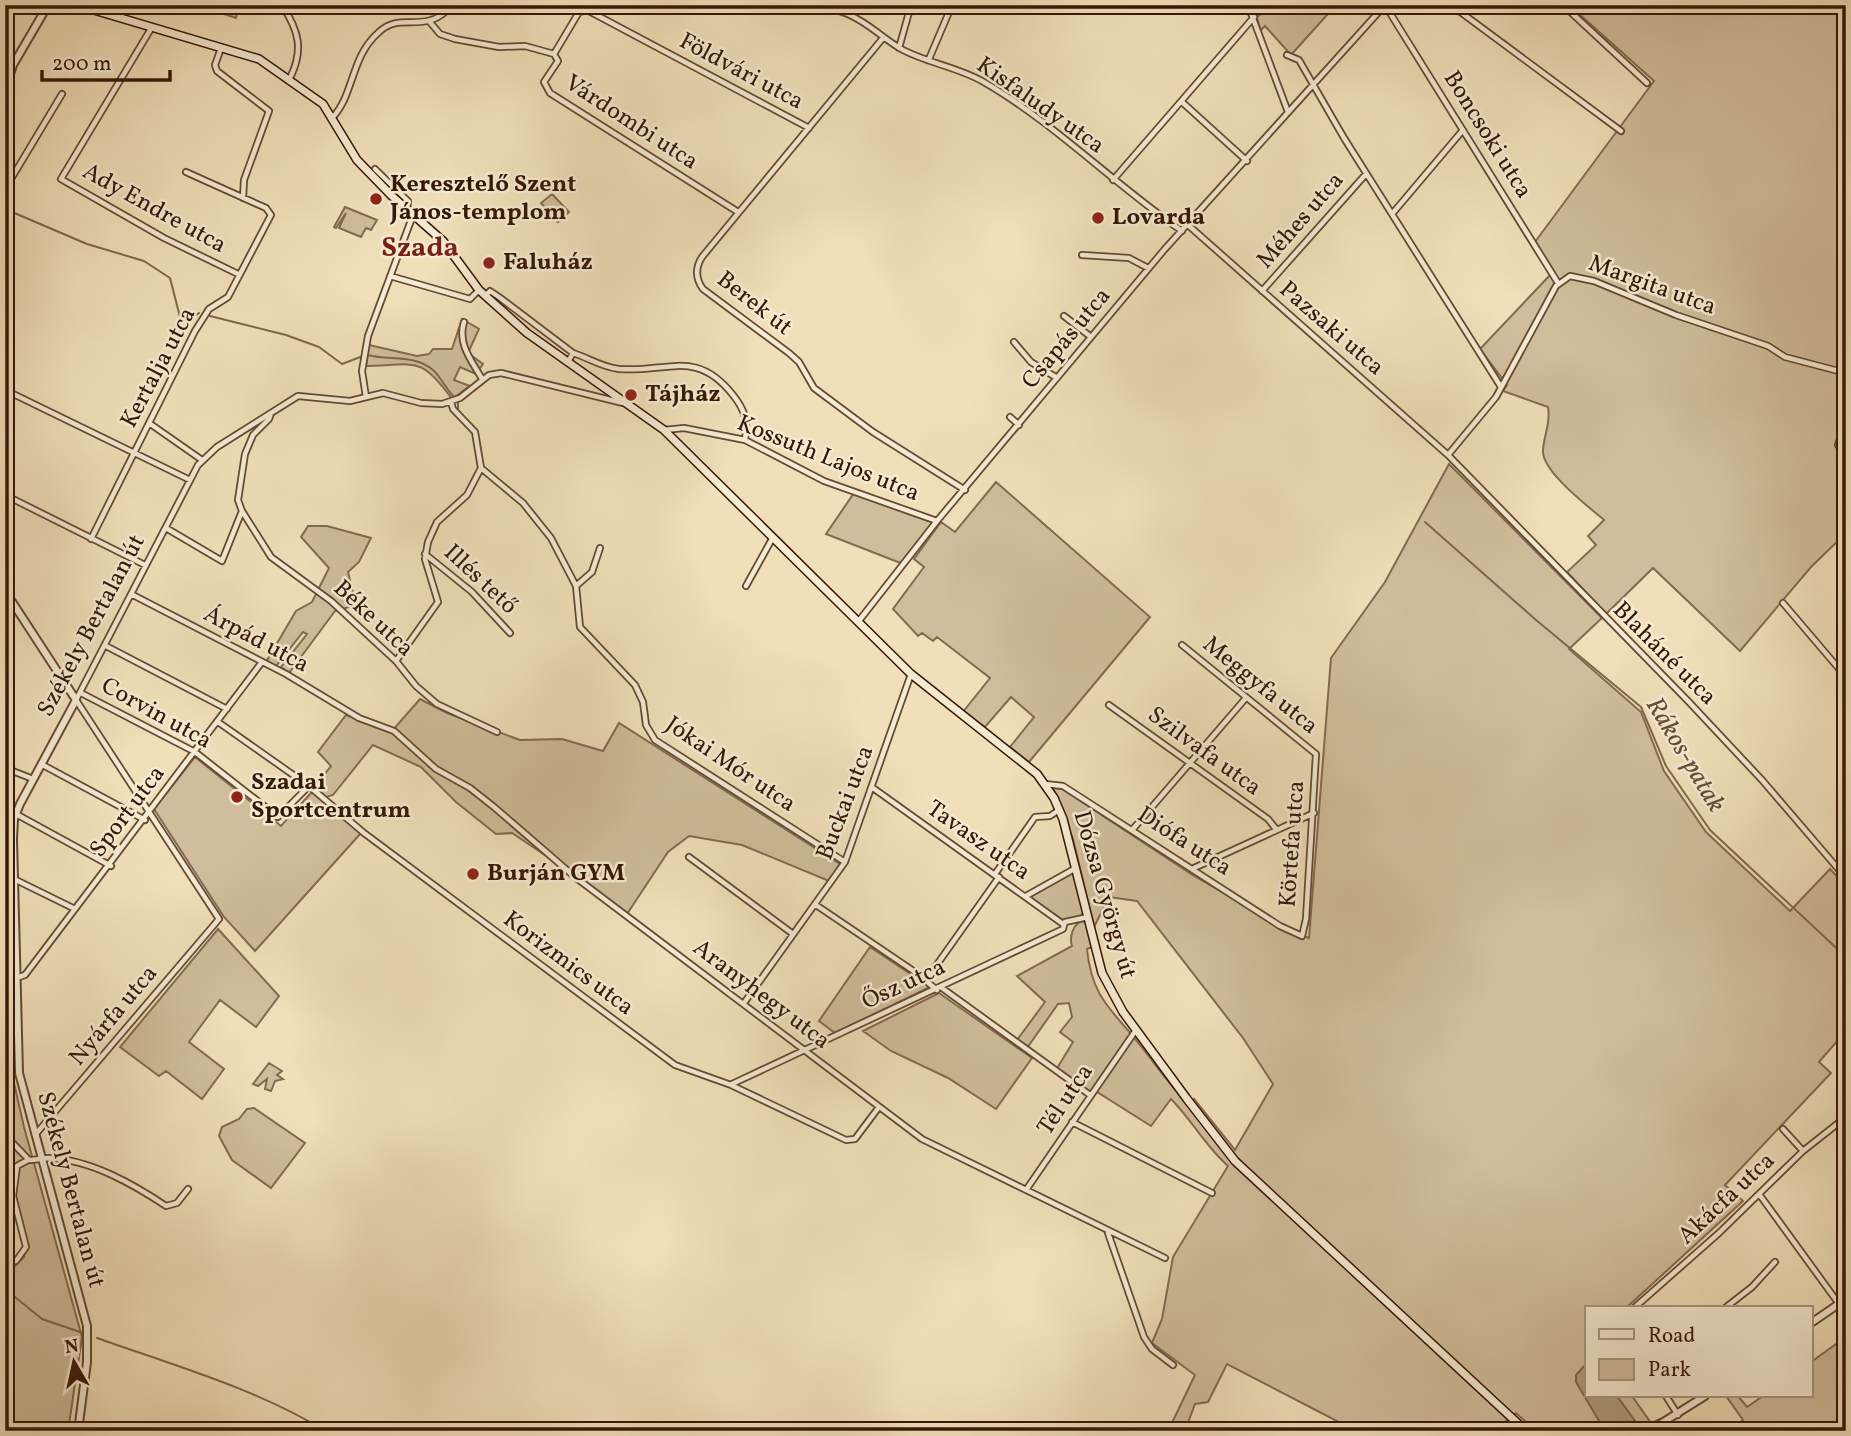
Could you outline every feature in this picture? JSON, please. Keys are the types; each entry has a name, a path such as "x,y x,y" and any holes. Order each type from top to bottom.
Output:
{"main road":[{"name":"Dózsa György út","path":"77,5 153,26 267,63 323,104 354,156 443,241 482,293 527,333 664,430 772,540 911,674 1022,760 1045,784 1060,810 1102,973 1136,1030 1235,1161 1526,1431"}],"street":[{"path":"5,90 13,65 48,5"},
{"path":"282,5 296,29 299,46 298,59 290,78"},
{"path":"332,118 339,111 358,56 377,33 397,22 429,21 454,5"},
{"name":"Kisfaludy utca","path":"757,5 778,10 797,7 836,9 855,17 899,48 983,82 1182,231"},
{"path":"899,48 911,5"},
{"path":"929,59 952,5"},
{"path":"1248,5 1288,112"},
{"name":"Csapás utca","path":"858,621 937,521 1175,238 1385,5"},
{"name":"Boncsoki utca","path":"1385,5 1558,283"},
{"path":"1451,5 1621,131"},
{"path":"1563,5 1647,83"},
{"name":"Földvári utca","path":"554,54 582,11 593,13 809,128"},
{"path":"1113,180 1254,17"},
{"name":"Várdombi utca","path":"429,21 440,34 454,39 499,47 529,46 554,54 558,61 544,82 550,93 738,212"},
{"name":"Ady Endre utca","path":"153,26 61,178 164,237 238,274"},
{"name":"Berek út","path":"883,38 738,212 698,263 697,275 703,289 799,362 814,388 873,432 965,490"},
{"path":"221,47 215,65 216,71 268,111 244,180 243,198"},
{"path":"1287,55 1299,60 1366,174 1501,387"},
{"path":"5,189 62,94"},
{"path":"1182,102 1247,161"},
{"path":"1392,214 1463,130"},
{"name":"Dózsa György út","path":"375,169 405,198 410,212"},
{"name":"Kertalja utca","path":"91,539 195,331 209,309 228,297 271,215 266,208 186,172"},
{"name":"Méhes utca","path":"1262,291 1366,174"},
{"path":"366,397 363,359 410,212"},
{"name":"Pazsaki utca","path":"1188,225 1450,457"},
{"path":"1174,226 1175,238"},
{"path":"1082,255 1129,258 1149,269"},
{"path":"390,276 472,299 489,291 573,353 601,366 617,369 682,365 706,370 730,392 746,415 745,440"},
{"name":"Margita utca","path":"1450,457 1488,409 1558,283 1570,276 1594,281 1676,315 1768,346 1785,357 1846,373"},
{"path":"1064,316 1091,337"},
{"path":"464,322 462,332 466,351 482,379"},
{"path":"1014,342 1031,362 1057,378"},
{"path":"568,362 573,353"},
{"path":"396,661 439,602 425,554 437,522 467,495 481,468 475,432 456,413 451,402 464,395 482,379 501,373 628,404"},
{"path":"5,390 190,480"},
{"name":"Székely Bertalan út","path":"78,1431 87,1362 87,1326 19,1073 15,814 77,703 145,565 202,460 271,412 301,396 341,402 383,393 428,404 451,402"},
{"path":"166,528 222,561 228,553 242,512 238,500 244,454 253,435 269,419 271,412"},
{"path":"1010,417 1019,425"},
{"path":"1846,421 1838,448 1846,454"},
{"path":"149,423 202,460"},
{"name":"Kossuth Lajos utca","path":"664,430 684,428 745,440 824,481 937,521"},
{"name":"Blaháné utca","path":"1450,457 1688,701 1762,780 1846,878"},
{"name":"Jókai Mór utca","path":"481,468 506,486 545,530 576,586 576,616 580,626 635,685 643,702 646,725 655,740 845,862"},
{"path":"5,495 145,565"},
{"name":"Béke utca","path":"242,512 271,557 331,601 396,661 416,687 437,704 497,732"},
{"path":"746,586 772,540"},
{"path":"576,586 592,572 600,548"},
{"name":"Illés tető","path":"425,554 472,592 510,633"},
{"path":"5,591 149,814"},
{"name":"Árpád utca","path":"131,594 364,719"},
{"path":"1783,603 1846,677"},
{"name":"Meggyfa utca","path":"1182,645 1245,699 1317,754"},
{"path":"106,646 227,709"},
{"name":"Sport utca","path":"16,978 25,975 111,866 262,662"},
{"name":"Buckai utca","path":"744,1003 845,862 911,674"},
{"name":"Corvin utca","path":"81,693 195,752 278,817 309,786"},
{"path":"1133,829 1245,699"},
{"name":"Szilvafa utca","path":"1109,705 1268,819 1276,829"},
{"name":"Aranyhegy utca","path":"364,719 394,731 415,746 436,769 470,788 575,877 879,1107 936,1147 1165,1258"},
{"name":"Korizmics utca","path":"218,722 309,786 364,833 674,1065 731,1085 846,1140 855,1139 879,1107"},
{"name":"Körtefa utca","path":"1302,936 1306,919 1317,754"},
{"path":"41,764 145,820"},
{"path":"5,768 33,779"},
{"name":"Diófa utca","path":"1045,784 1063,786 1194,868 1280,926 1302,936"},
{"name":"Tavasz utca","path":"873,788 1063,924"},
{"path":"926,980 1035,817 1051,816 1060,810"},
{"path":"1194,868 1314,813"},
{"path":"15,814 111,866"},
{"name":"Nyárfa utca","path":"35,1135 219,919 149,814"},
{"path":"689,857 793,934"},
{"path":"1026,896 1076,868"},
{"path":"14,878 75,909"},
{"path":"816,905 1090,1096"},
{"name":"Ősz utca","path":"731,1085 1063,929 1063,924 1088,917"},
{"path":"5,1023 17,1027"},
{"name":"Tél utca","path":"1026,1190 1136,1030"},
{"name":"Akácfa utca","path":"1636,1306 1803,1151 1846,1117"},
{"path":"1072,1122 1212,1193"},
{"path":"1783,1129 1803,1151"},
{"path":"5,1135 29,1160"},
{"path":"8,1263 19,1258 26,1244 13,1187 18,1166 29,1160 50,1158 104,1172 132,1183 166,1206 171,1206 188,1189"},
{"path":"1759,1194 1846,1320"},
{"path":"1108,1232 1144,1338 1152,1349 1173,1365"},
{"path":"1728,1306 1752,1287 1775,1262"},
{"path":"1812,1322 1846,1299"},
{"path":"1667,1398 1678,1415"},
{"path":"1649,1431 1702,1398"}],"green space":[{"path":"196,5 239,5 236,18"},
{"path":"1274,5 1336,5 1291,55 1265,26 1260,31 1257,17"},
{"path":"1569,5 1846,5 1846,533 1811,567 1740,651 1653,568 1606,614 1567,572 1596,545 1588,536 1604,520 1557,478 1544,459 1548,407 1503,391 1507,385 1480,349 1552,273 1535,242 1654,81"},
{"path":"552,194 569,212 558,222 541,203"},
{"path":"345,207 377,220 371,230 366,228 361,237 339,228 346,213 336,228 334,227"},
{"path":"462,319 479,329 468,353 483,364 476,374 460,367 454,380 470,386 452,399 424,369 407,364 366,366 369,345 417,356 429,354 433,349 452,349"},
{"path":"1449,464 1602,618 1569,649 1641,712 1664,771 1706,832 1790,911 1830,869 1846,886 1846,1031 1819,1062 1831,1073 1725,1185 1743,1201 1628,1306 1585,1306 1585,1398 1633,1398 1651,1423 1638,1431 1536,1431 1516,1413 1494,1431 1356,1431 1227,1364 1208,1402 1195,1404 1185,1431 1168,1431 1195,1375 1152,1343 1162,1319 1173,1257 1228,1166 1171,1099 1151,1126 1097,1092 1086,1092 1056,1070 1073,1042 1060,1032 1072,1017 1069,1003 1058,1004 1027,1048 1017,1040 1045,1002 1017,976 1072,946 1073,931 1077,924 1083,921 1087,924 1092,947 1087,949 1093,980 1105,1002 1175,1090 1188,1104 1194,1099 1235,1150 1273,1084 1243,1038 1137,901 1109,897 1094,927 1073,839 1053,788 1062,789 1191,874 1280,926 1309,938 1331,658 1385,582"},
{"path":"996,482 1150,617 1029,762 1010,747 1034,717 1011,697 985,727 963,712 990,678 937,637 933,641 922,633 918,636 893,609 924,567 914,559 941,522 955,532"},
{"path":"854,493 934,521 903,564 826,534"},
{"path":"308,526 327,526 371,538 359,562 348,572 356,605 335,611 289,673 281,667 307,634 303,632 276,666 266,662 296,611 312,602 329,568 301,537"},
{"path":"420,699 447,713 520,740 562,739 603,751 619,723 840,864 829,881 742,845 689,836 668,852 625,917 573,874 512,833 496,834 456,802 421,767 373,745 333,795 323,798 313,789 331,766 318,752 346,715 392,731"},
{"path":"195,757 281,826 312,792 361,833 255,951 224,917 154,809"},
{"path":"1073,871 1083,913 1080,917 1063,920 1033,899 1031,894"},
{"path":"218,929 279,996 256,1027 220,1000 189,1042 224,1069 202,1099 166,1071 159,1076 120,1047"},
{"path":"870,947 930,987 835,1033 819,1021"},
{"path":"939,993 1032,1058 996,1109 948,1078 891,1051 863,1031"},
{"path":"5,1030 9,1032 12,1074 24,1127 82,1337 68,1431 5,1431 5,1264 15,1266 24,1257 27,1246 5,1182"},
{"path":"269,1063 282,1071 277,1075 283,1079 275,1081 271,1091 265,1089 267,1079 258,1086 253,1084"},
{"path":"254,1108 305,1143 271,1188 232,1160 219,1136 222,1127 239,1119 247,1109"},
{"path":"1846,1337 1846,1431 1728,1431 1743,1420 1727,1398 1740,1398 1747,1407 1760,1398 1812,1398 1812,1361"}],"shaded area":[{"path":"1585,1365 1585,1397 1576,1382 1576,1375"},
{"path":"1585,1398 1618,1398 1635,1421 1637,1430 1605,1431"}],"waterway":[{"path":"5,209 87,244 144,261 170,278 180,317 186,322 199,313"},
{"path":"210,316 286,335 319,347 342,364 363,356"},
{"path":"368,355 410,360 426,365 436,373 454,397"},
{"path":"458,402 458,410"},
{"name":"Rákos-patak","path":"1425,522 1536,620 1641,707 1666,766 1710,830 1846,957"},
{"path":"5,1289 42,1319 83,1333"},
{"path":"97,1338 244,1390 325,1431"},
{"path":"1637,1430 1660,1419"}],"place":[{"name":"Keresztelő Szent János-templom","path":"376,199"},
{"name":"Lovarda","path":"1098,218"},
{"name":"Faluház","path":"489,263"},
{"name":"Tájház","path":"631,395"},
{"name":"Szadai Sportcentrum","path":"237,797"},
{"name":"Burján GYM","path":"473,874"}],"district":[{"name":"Szada","path":"420,248"}]}
